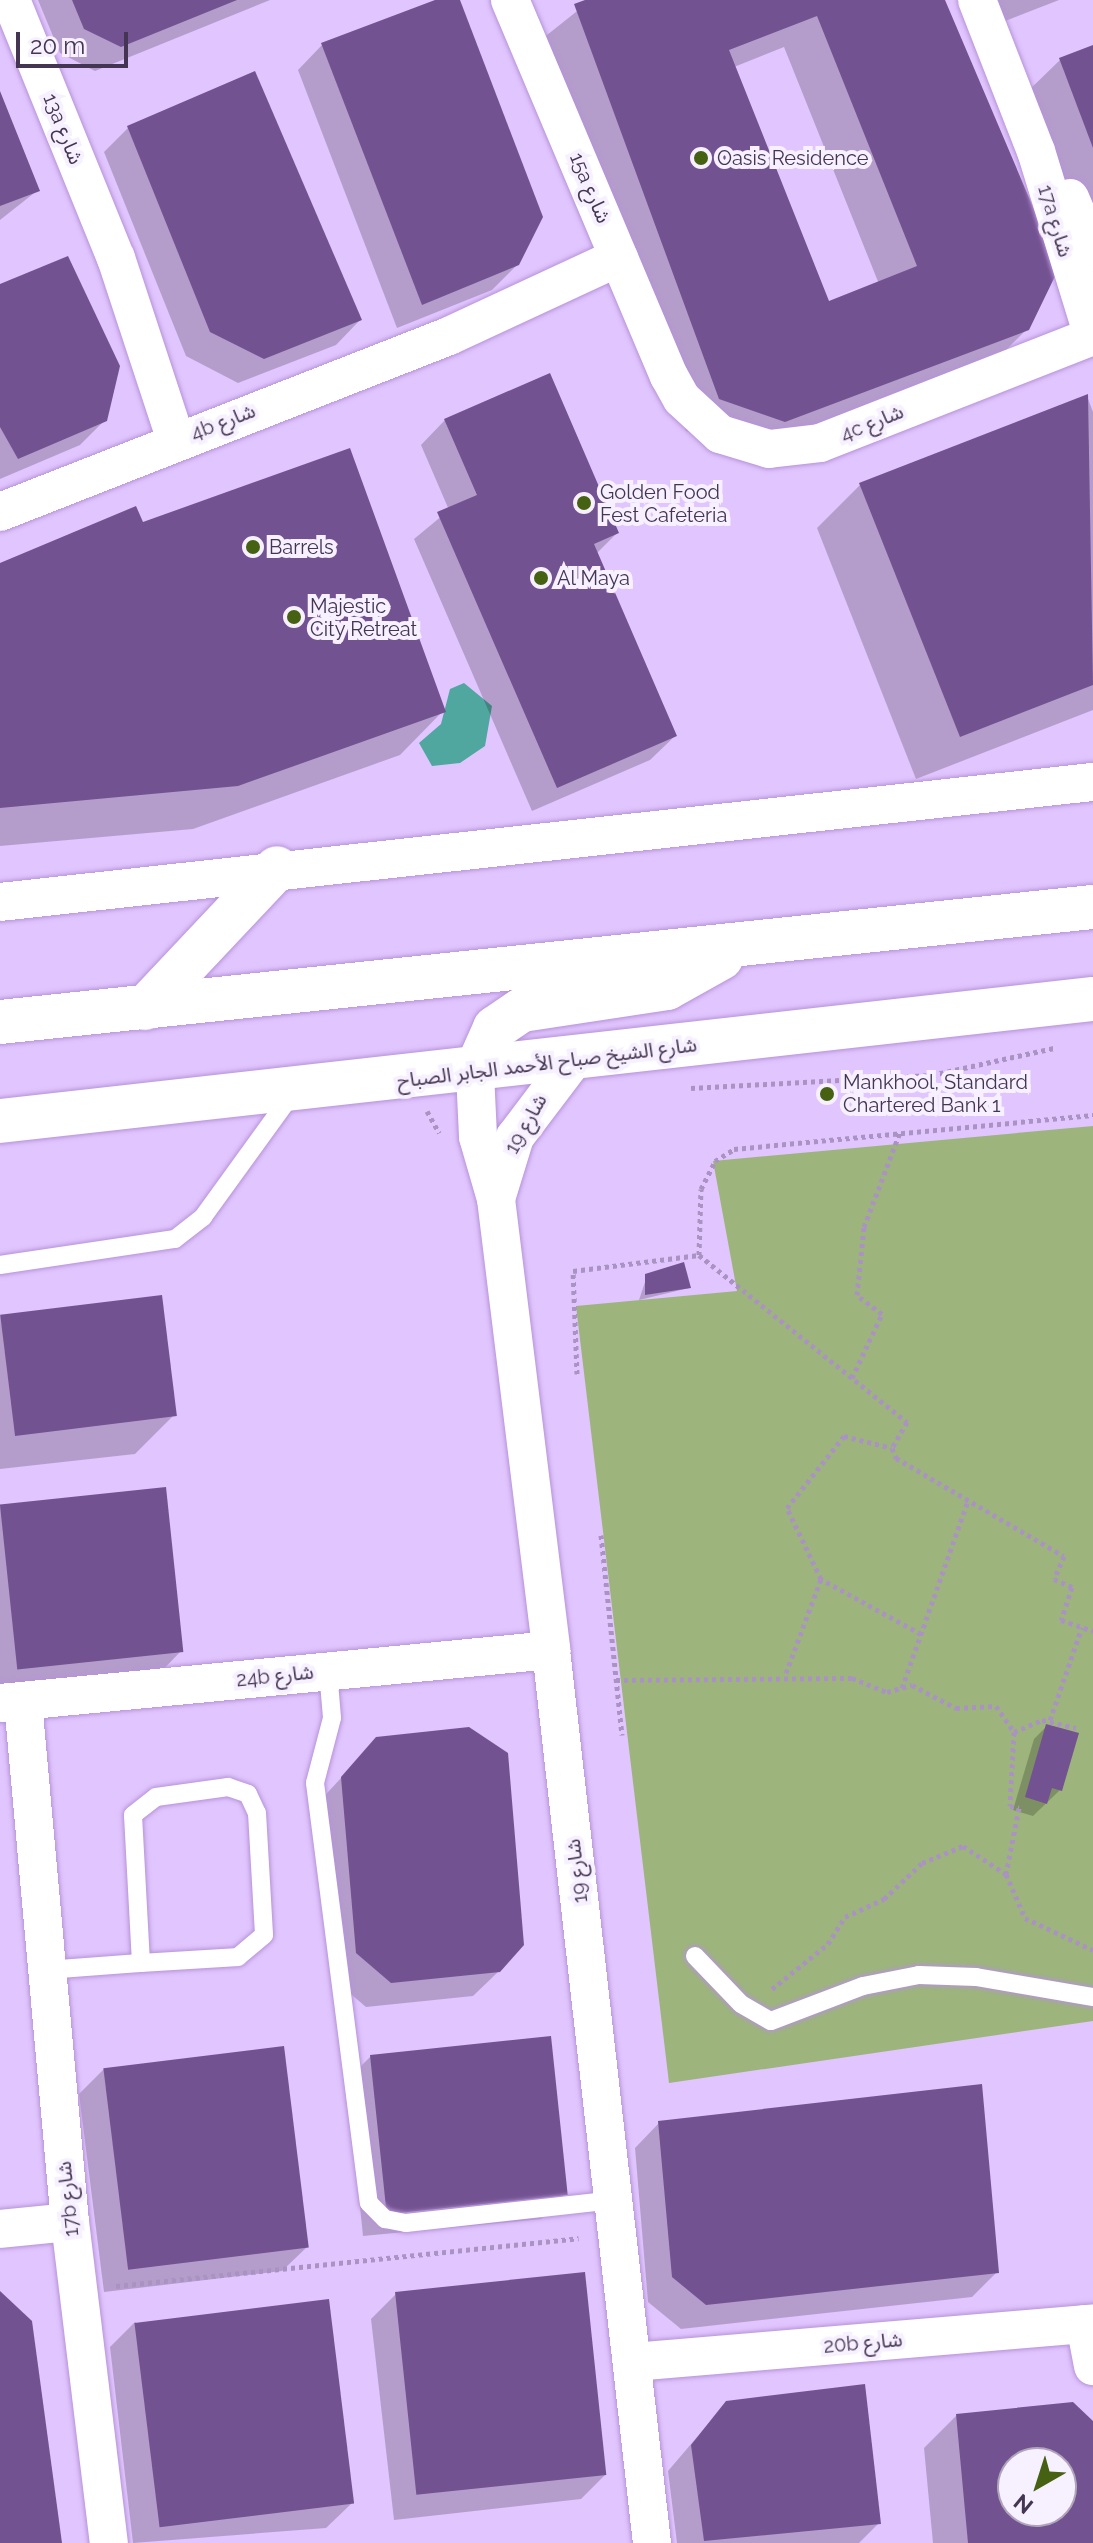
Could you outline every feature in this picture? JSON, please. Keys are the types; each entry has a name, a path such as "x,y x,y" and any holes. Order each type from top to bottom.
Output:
{"main road":[{"path":"145,1008 277,868"},
{"path":"0,1022 732,949 1093,907"},
{"path":"475,1073 486,1041 507,1017 667,988 732,949"},
{"name":"شارع الشيخ صباح الأحمد الجابر الصباح","path":"0,1121 475,1073 1093,999"}],"street":[{"name":"13a شارع","path":"11,0 116,258 142,297 187,436"},
{"name":"15a شارع","path":"510,0 669,376"},
{"name":"17a شارع","path":"977,0 1036,151 1093,336"},
{"name":"17a شارع","path":"1036,151 1064,187 1093,252"},
{"name":"4b شارع","path":"0,512 187,436 449,336 503,327 625,270"},
{"name":"4c شارع","path":"669,376 691,409 720,434 744,445 795,449 1093,336"},
{"path":"0,902 277,868 1093,782"},
{"name":"شارع 19","path":"496,1199 515,1137 574,1059"},
{"name":"شارع 19","path":"475,1073 478,1137 496,1199 551,1650 618,2217 652,2543"},
{"name":"24b شارع","path":"12,1702 551,1650"},
{"name":"17b شارع","path":"12,1702 34,1855 70,2222 109,2543"},
{"name":"17b شارع","path":"0,1777 34,1855"},
{"path":"0,2229 70,2222"},
{"path":"1089,2323 1093,2366"},
{"name":"20b شارع","path":"633,2362 1089,2323"}],"lane":[{"path":"0,1265 175,1239 203,1217 294,1091"},
{"path":"328,1671 330,1730 315,1783 369,2203 385,2219 406,2223 618,2217"},
{"path":"45,1970 238,1957 258,1945 265,1923 257,1813 248,1794 228,1787 138,1806 132,1825 141,1963"},
{"path":"695,1956 741,2004 771,2021 863,1986 919,1975 976,1977 1093,1997"}],"path":[{"path":"681,1089 932,1075 1067,1045"},
{"path":"699,1255 701,1189 724,1154 745,1145 1093,1115"},
{"path":"852,1378 882,1314 857,1295 864,1227 900,1132"},
{"path":"577,1374 573,1271 699,1255 907,1422 892,1448"},
{"path":"892,1448 838,1439 787,1508 821,1579 921,1634"},
{"path":"892,1448 896,1458 967,1503 985,1505 1064,1556 1054,1579 1072,1587 1061,1620 1093,1631"},
{"path":"901,1689 967,1503"},
{"path":"601,1535 622,1735"},
{"path":"786,1673 821,1579"},
{"path":"1050,1720 1082,1627"},
{"path":"616,1680 786,1673 901,1689 917,1687 956,1708 986,1701 1014,1732 1010,1806 1019,1808 1006,1874"},
{"path":"1014,1732 1050,1720 1076,1728"},
{"path":"758,1980 770,1990 828,1944 838,1922 884,1899 922,1863 963,1846 1006,1874 1025,1918 1093,1950"},
{"path":"78,2290 618,2217"}],"shaded area":[{"path":"464,683 492,706 485,746 460,763 432,766 419,743 441,724 450,689"},
{"path":"1093,1126 1093,2021 669,2083 576,1306 737,1291 713,1161"}],"building":[{"path":"72,0 237,0 121,47 84,29"},
{"path":"435,0 460,0 543,217 519,265 422,305 321,43"},
{"name":"Oasis Residence","path":"585,0 945,0 1059,268 1029,330 785,422 719,399 574,4","holes":["817,16 917,266 829,301 729,50"]},
{"path":"1093,45 1093,148 1059,58"},
{"path":"255,71 362,320 264,359 210,332 127,126"},
{"path":"0,91 40,191 0,206"},
{"path":"68,256 120,366 107,421 18,459 0,427 0,284"},
{"path":"550,373 619,533 594,544 677,736 557,788 437,512 477,495 444,419"},
{"path":"1088,394 1093,685 960,737 859,483"},
{"path":"350,448 446,712 238,786 0,808 0,563 136,506 143,522"},
{"path":"684,1262 691,1288 645,1295 645,1274"},
{"path":"162,1295 177,1416 15,1436 0,1315"},
{"path":"166,1487 183,1652 17,1670 0,1504"},
{"path":"1046,1724 1079,1733 1062,1791 1052,1788 1047,1804 1025,1797"},
{"path":"469,1727 508,1753 524,1945 500,1972 391,1983 356,1953 341,1777 376,1737"},
{"path":"551,2036 568,2195 387,2214 370,2055"},
{"path":"284,2046 309,2247 128,2270 103,2068"},
{"path":"982,2084 999,2273 706,2305 672,2277 658,2121"},
{"path":"585,2272 606,2475 416,2495 395,2292"},
{"path":"0,2291 32,2321 62,2543 0,2543"},
{"path":"329,2299 354,2503 160,2527 134,2323"},
{"path":"865,2384 881,2524 704,2541 691,2445 726,2401"},
{"path":"1073,2402 1093,2421 1093,2543 968,2543 956,2414"}],"place":[{"name":"Oasis Residence","path":"701,158"},
{"name":"Golden Food Fest Cafeteria","path":"584,503"},
{"name":"Barrels","path":"253,547"},
{"name":"Al Maya","path":"541,578"},
{"name":"Majestic City Retreat","path":"294,617"},
{"name":"Mankhool, Standard Chartered Bank 1","path":"827,1094"}]}
